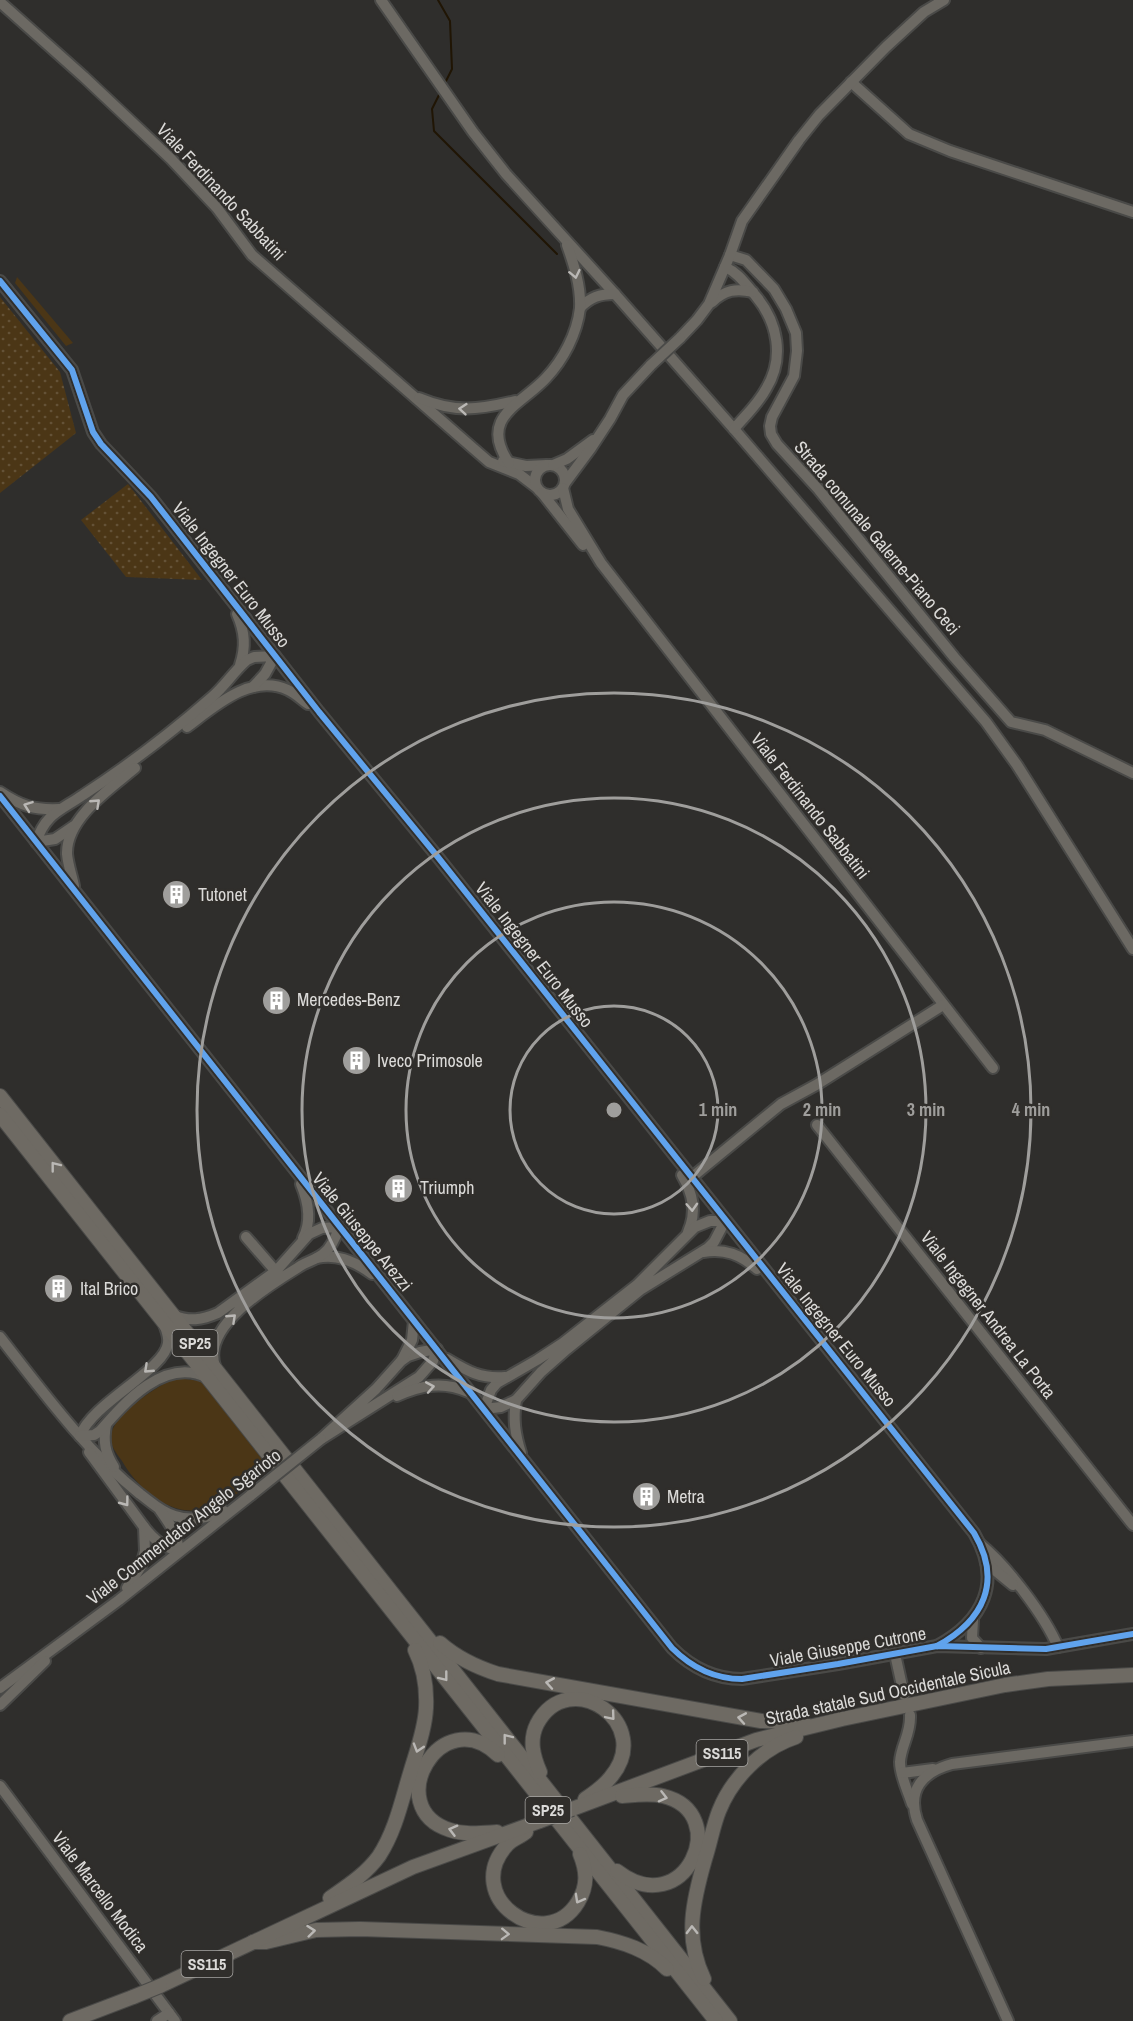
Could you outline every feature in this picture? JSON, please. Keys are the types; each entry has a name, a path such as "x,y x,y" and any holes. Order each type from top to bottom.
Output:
{"main road":[{"name":"SP25","path":"0,1096 167,1316 386,1594 550,1793 730,2021"},
{"name":"SP25","path":"0,1115 167,1316"},
{"name":"SP25","path":"386,1594 516,1770 714,2021"},
{"path":"386,1594 410,1607 436,1640 454,1655 498,1674 761,1721 842,1719"},
{"path":"299,1920 361,1876 378,1857 391,1834 422,1735 426,1709 426,1685 422,1663 386,1594"},
{"name":"Strada statale Sud Occidentale Sicula","path":"70,2021 160,1986 413,1867 756,1740 842,1719 1005,1685 1057,1678 1133,1675"},
{"path":"550,1793 533,1752 532,1743 536,1727 544,1713 563,1701 583,1699 594,1702 616,1719 622,1734 622,1754 611,1778 572,1809"},
{"path":"730,2021 712,1994 698,1966 692,1943 693,1900 719,1811 739,1776 771,1748 842,1719"},
{"path":"511,1832 472,1833 444,1828 430,1818 424,1809 418,1786 426,1760 445,1744 460,1740 484,1744 516,1770"},
{"path":"595,1850 612,1868 631,1880 655,1884 671,1881 683,1873 692,1864 698,1849 696,1827 690,1814 675,1801 651,1795 605,1797"},
{"path":"540,1821 506,1846 495,1868 497,1895 513,1914 527,1922 544,1923 562,1917 575,1907 584,1891 586,1875 576,1844"},
{"path":"253,1942 266,1942 316,1930 360,1929 597,1937 630,1945 653,1957 678,1980 714,2021"}],"street":[{"path":"381,0 473,132 506,174 734,429 986,722 1017,765 1133,950"},
{"path":"539,490 554,495 564,485 598,437 623,395 697,321 709,304 724,271 742,221 819,116 924,12 944,0"},
{"name":"Viale Ferdinando Sabbatini","path":"0,2 171,159 217,208 252,255 474,449"},
{"path":"851,82 909,134 950,151 1133,212"},
{"path":"509,463 498,437 501,422 518,400 532,391 555,368 571,340 580,308 576,272 566,240"},
{"name":"Strada comunale Galerne-Piano Ceci","path":"730,255 746,260 774,289 796,333 797,351 794,376 772,417 770,426 771,434 777,444 819,490 954,657 1011,722 1045,730 1133,773"},
{"path":"724,271 726,282 738,289 753,292"},
{"path":"724,271 734,271 764,305 771,318 776,337 777,358 767,388 734,429"},
{"name":"Viale Ingegner Euro Musso","path":"0,280 72,370 93,432 101,444 151,496 319,712 437,856 974,1533 980,1543 986,1563 986,1588 981,1605 973,1620 954,1637 937,1646"},
{"path":"709,304 724,292 738,289"},
{"path":"580,308 593,297 615,294"},
{"path":"410,394 433,404 467,410 518,400"},
{"path":"539,490 536,473 567,459 598,437"},
{"path":"474,449 509,463 526,466 550,465 562,471 568,509 601,563"},
{"path":"474,449 489,462 519,474 539,490 584,547 601,563"},
{"name":"Viale Ferdinando Sabbatini","path":"601,563 993,1068"},
{"path":"229,597 242,624 244,653 239,667"},
{"path":"36,842 45,822 59,809 125,768 157,743 215,695 239,667 254,657 275,656"},
{"path":"253,687 265,674 275,656"},
{"path":"36,842 55,839 74,826 84,813 115,784 169,741 225,700 253,687 265,685 290,691 319,712"},
{"path":"0,794 32,808 59,809"},
{"name":"Viale Giuseppe Arezzi","path":"0,794 672,1648 696,1668 712,1675"},
{"path":"74,826 68,843 67,856 76,892"},
{"path":"691,1178 782,1104 943,1005"},
{"name":"Viale Ingegner Andrea La Porta","path":"817,1125 1133,1525"},
{"path":"664,1144 690,1188 693,1214 687,1234"},
{"path":"80,1436 94,1435 135,1395 159,1378 176,1372 189,1371 213,1374 213,1349 222,1329 279,1274 306,1232 308,1210 306,1196 296,1173"},
{"path":"725,1221 714,1242 640,1290 541,1372 516,1400 501,1407 484,1409 491,1390 505,1377 563,1343 637,1285 676,1248 687,1234 702,1224 725,1221"},
{"path":"301,1242 315,1230 339,1227"},
{"path":"314,1259 327,1250 339,1227"},
{"path":"246,1237 279,1274"},
{"path":"697,1254 714,1251 737,1254 746,1259 781,1290"},
{"path":"80,1436 86,1423 94,1414 165,1352 168,1344 167,1316 188,1320 207,1318 279,1274 324,1256 356,1263 386,1286"},
{"path":"401,1361 412,1340 414,1321"},
{"path":"0,1337 80,1436 127,1484 160,1509 176,1517 197,1518 216,1515 236,1506"},
{"path":"321,1439 408,1356 420,1352 439,1352 469,1372 491,1378 505,1377"},
{"path":"357,1418 419,1377 439,1352"},
{"path":"321,1439 404,1393 433,1385 447,1384 471,1394"},
{"path":"516,1400 513,1415 514,1429 524,1462"},
{"path":"61,1414 79,1419 94,1414"},
{"path":"106,1425 104,1441 107,1452 112,1464 127,1484"},
{"path":"80,1436 97,1464 144,1527 161,1544 179,1551 178,1539 173,1527 160,1509"},
{"name":"Viale Commendator Angelo Sgarioto","path":"67,1640 321,1439"},
{"path":"119,1600 141,1566 145,1551 144,1527"},
{"path":"980,1543 998,1560 1023,1592 1050,1629 1058,1647"},
{"path":"986,1563 998,1560"},
{"path":"986,1563 1023,1592"},
{"path":"986,1588 994,1584 1012,1585"},
{"path":"973,1620 972,1638 981,1648"},
{"name":"Viale Giuseppe Cutrone","path":"712,1675 730,1679 759,1677 937,1646 1046,1649 1133,1634"},
{"path":"0,1688 67,1640"},
{"path":"0,1705 67,1640"},
{"path":"895,1654 904,1695"},
{"path":"910,1715 911,1728 902,1750 900,1763 913,1808 1008,2021"},
{"path":"902,1773 952,1764 1133,1742"},
{"path":"913,1808 919,1784 937,1768"},
{"name":"Viale Marcello Modica","path":"1,1789 172,2017"},
{"path":"157,2021 172,2017"}],"shaded area":[{"path":"17,277 73,343 66,346 15,283"},
{"path":"0,297 60,372 76,433 0,493"},
{"path":"128,484 202,580 126,577 81,520"},
{"path":"177,1378 201,1381 270,1469 227,1500 199,1510 175,1508 154,1497 135,1480 114,1450 111,1440 113,1429 127,1411 148,1394"}],"waterway":[{"path":"438,0 450,21 452,69 445,83"},
{"path":"441,91 432,109 434,131 557,254"}],"cycle path":[{"path":"0,281 72,370 93,432 101,444 151,497 319,712 437,856 974,1533 983,1551 987,1568 984,1598 977,1612 966,1625 937,1646"},
{"path":"0,796 672,1648 687,1661 704,1671 722,1677 742,1679 937,1646 1046,1649 1133,1634"}],"place":[{"name":"Tutonet","path":"177,895"},
{"name":"Mercedes-Benz","path":"276,1000"},
{"name":"Iveco Primosole","path":"356,1061"},
{"name":"Triumph","path":"399,1188"},
{"name":"Ital Brico","path":"59,1289"},
{"name":"Metra","path":"646,1497"}]}
